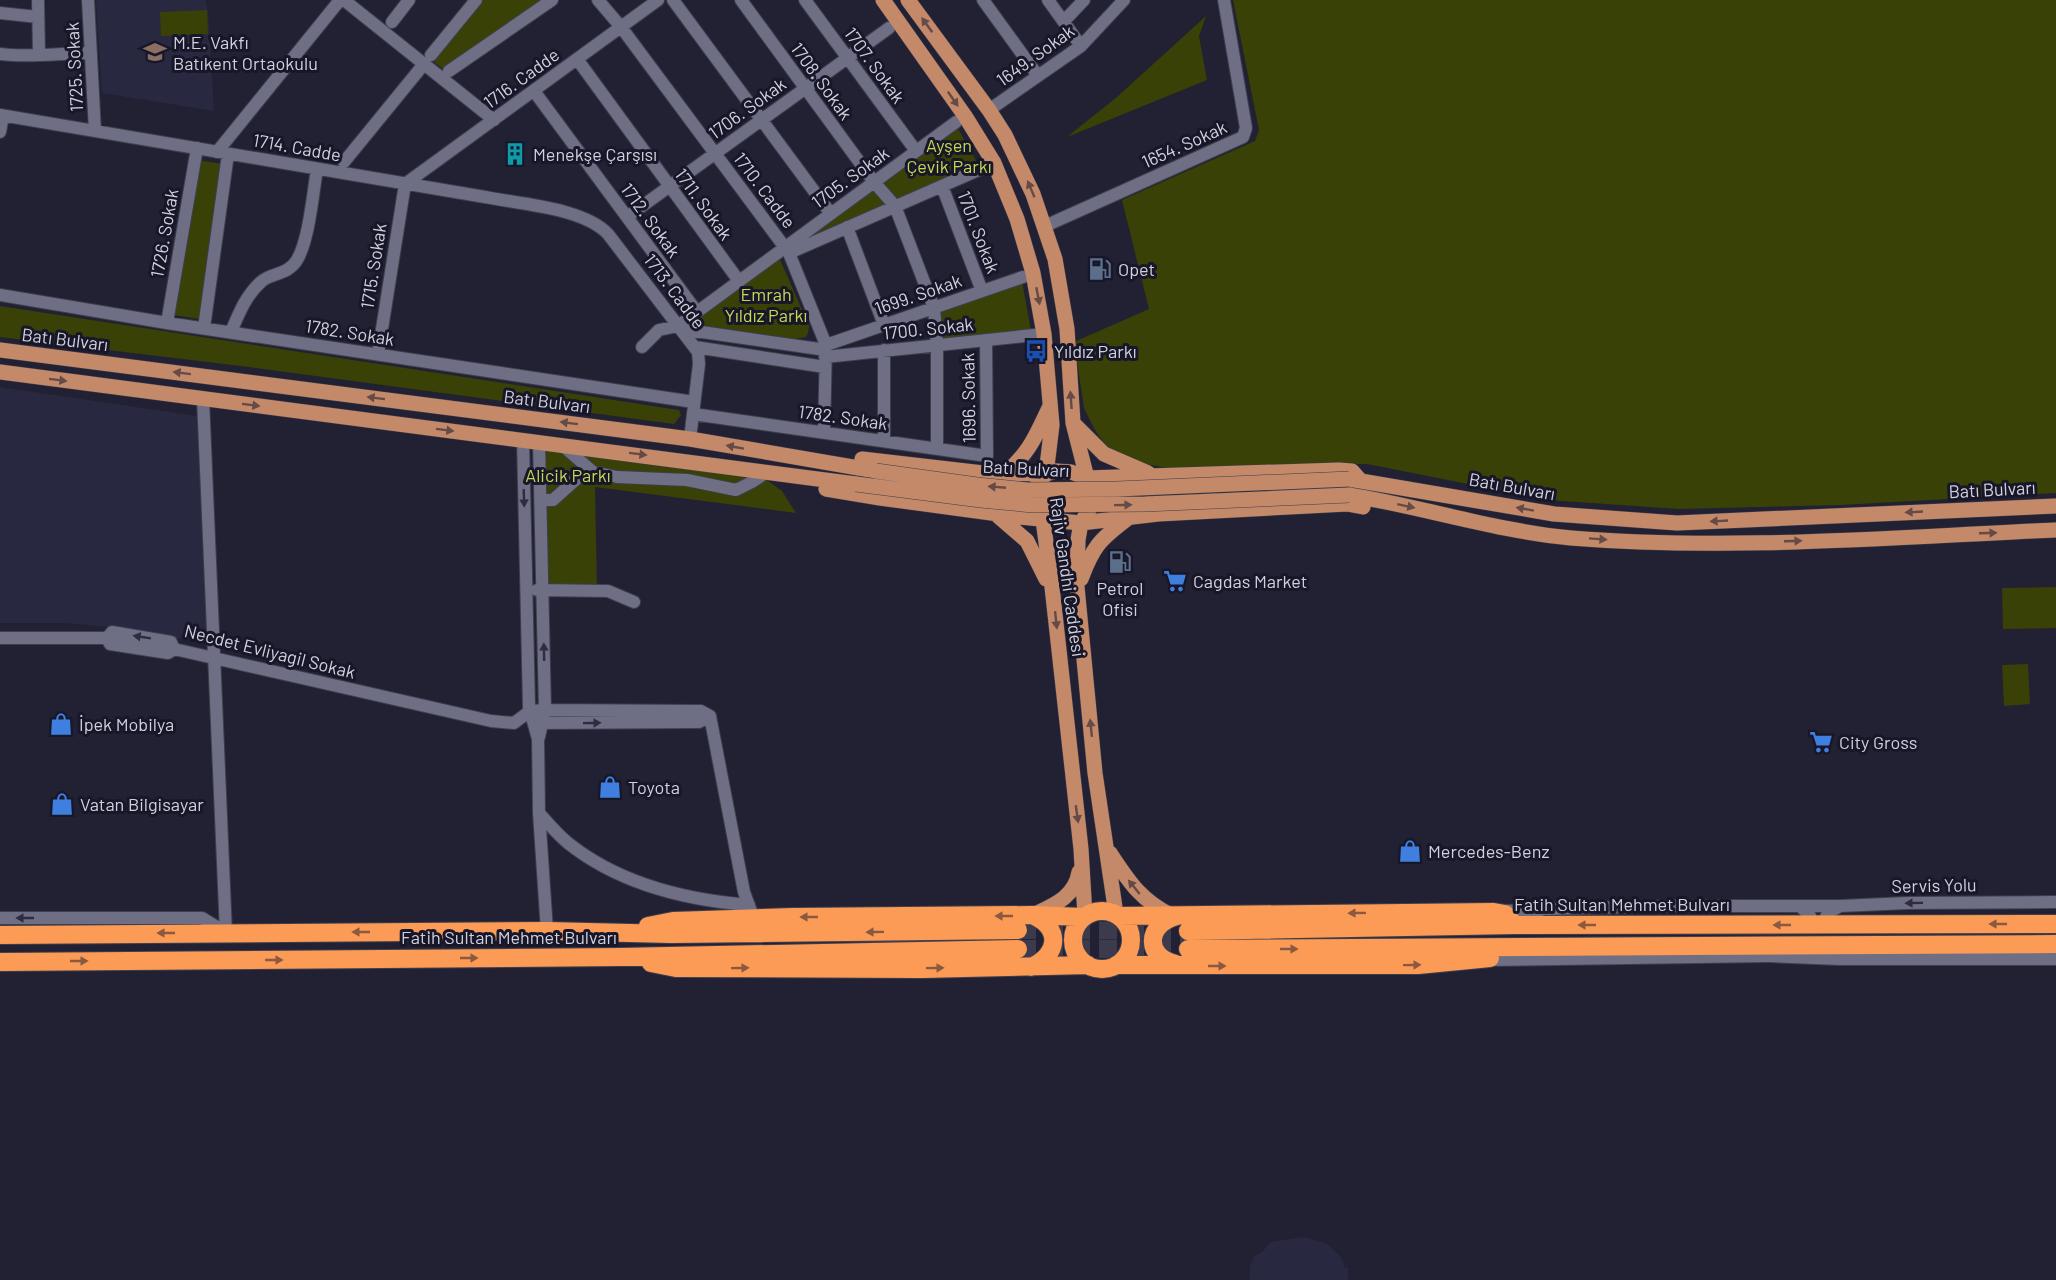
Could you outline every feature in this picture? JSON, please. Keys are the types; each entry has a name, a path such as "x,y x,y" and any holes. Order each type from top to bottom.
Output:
{"highway":[{"path":"1088,965 1076,953 1073,945 1075,928 1084,917 1096,911 1106,910 1183,935 1418,965 1483,960 1521,949"},
{"path":"620,957 676,968 922,969 1088,965 1105,969 1183,935 1480,911 1505,914 1520,925"},
{"path":"619,933 673,921 752,912 1084,917"},
{"path":"1031,966 1042,962 1050,953 1053,938 1046,923 1032,915"},
{"path":"1116,965 1127,955 1131,947 1129,928 1118,915"},
{"name":"Fatih Sultan Mehmet Bulvarı","path":"1183,935 1520,925 2056,924"},
{"name":"Fatih Sultan Mehmet Bulvarı","path":"0,934 547,931 671,934 1018,930"},
{"path":"1183,935 1521,949 1785,946 1832,953 2056,945"},
{"name":"Fatih Sultan Mehmet Bulvarı","path":"0,962 620,957 1018,949"}],"main road":[{"name":"Rajiv Gandhi Caddesi","path":"883,0 970,124 994,163 1026,246 1037,292 1044,334 1052,424 1046,474 1038,483 1036,499 1042,520 1052,587 1082,849 1084,917"},
{"name":"Rajiv Gandhi Caddesi","path":"908,0 989,110 1019,162 1045,226 1063,301 1073,423 1087,478 1090,501 1089,510 1081,523 1077,587 1095,773 1118,915"},
{"name":"Batı Bulvarı","path":"0,350 690,439 876,471 1028,490 1117,489 1354,479 1554,514 1677,524 2056,506"},
{"name":"Batı Bulvarı","path":"0,372 1033,505 1145,504 1349,495 1553,536 1650,543 1734,544 2056,530"},
{"path":"1004,474 1019,462 1028,450 1050,406"},
{"path":"1073,423 1104,454 1156,476"},
{"name":"Batı Bulvarı","path":"771,453 788,448 950,470 1004,474 1046,474 1056,471 1071,472 1087,478 1339,470 1352,471 1354,479"},
{"path":"740,468 746,473 846,493 1042,520 1081,523 1167,513 1347,504 1369,507 1382,501"},
{"path":"993,513 1005,520 1027,541 1052,587"},
{"path":"1077,587 1094,548 1102,538 1130,518"},
{"path":"1107,848 1143,899 1183,935"},
{"path":"1032,915 1059,903 1072,891 1079,876 1082,849"}],"street":[{"path":"38,0 39,54"},
{"name":"1725. Sokak","path":"88,0 95,131"},
{"path":"204,328 223,153 342,0 427,59 494,120"},
{"path":"392,22 410,0"},
{"path":"344,162 476,0"},
{"path":"449,71 552,0"},
{"name":"1710. Cadde","path":"598,0 621,27 787,250 825,354 824,433"},
{"name":"1716. Cadde","path":"405,184 658,0"},
{"path":"673,0 831,214"},
{"name":"1708. Sokak","path":"741,0 874,182 895,206"},
{"name":"1707. Sokak","path":"805,0 916,152"},
{"path":"983,0 1038,76"},
{"path":"1048,0 1081,46"},
{"path":"1064,21 1084,0"},
{"name":"1649. Sokak","path":"989,110 1081,46 1124,0"},
{"name":"1654. Sokak","path":"1045,226 1243,137 1246,128 1224,0"},
{"path":"0,13 38,17"},
{"name":"1706. Sokak","path":"627,218 889,28"},
{"path":"0,54 21,57 39,54 91,53"},
{"name":"1711. Sokak","path":"577,59 738,281"},
{"name":"1712. Sokak","path":"534,91 697,312"},
{"path":"0,132 1,115"},
{"name":"1714. Cadde","path":"1,115 565,212 586,218"},
{"name":"1705. Sokak","path":"642,347 659,330 680,327 738,281 787,250 831,214 956,122"},
{"name":"1726. Sokak","path":"167,323 197,148"},
{"path":"787,250 847,227 983,168"},
{"path":"231,332 242,304 264,279 282,273 297,260 308,228 317,169"},
{"name":"1715. Sokak","path":"378,354 405,184"},
{"name":"1701. Sokak","path":"942,186 982,291"},
{"path":"895,206 934,308 937,345 937,449"},
{"name":"1713. Cadde","path":"586,218 600,225 608,234 695,347 699,364 690,439"},
{"path":"847,227 884,325"},
{"name":"1699. Sokak","path":"825,354 884,325 1023,277"},
{"name":"1782. Sokak","path":"0,295 167,323 378,354 694,408 824,433 987,456"},
{"path":"680,327 825,354"},
{"name":"1700. Sokak","path":"825,354 1034,335"},
{"name":"1696. Sokak","path":"986,340 987,456"},
{"path":"695,347 825,354"},
{"path":"884,350 884,441"},
{"path":"203,399 226,933"},
{"path":"523,440 527,590 538,739 538,813 547,931"},
{"path":"539,442 545,710"},
{"path":"561,445 592,472"},
{"path":"661,479 662,458"},
{"path":"541,501 553,500 582,474 592,472 617,477 687,480 736,490 761,476"},
{"path":"527,590 609,591 634,602"},
{"name":"Necdet Evliyagil Sokak","path":"0,638 107,638 112,632 171,642 174,649 491,721 514,723 535,719"},
{"path":"535,719 545,710 701,711 710,716"},
{"path":"535,719 699,722 710,716"},
{"path":"710,716 744,892 752,912"},
{"path":"538,813 568,843 611,871 662,890 752,912"},
{"name":"Servis Yolu","path":"1800,906 2056,902"},
{"path":"1480,911 1676,906 1800,906 1818,925 1828,913 1840,906"},
{"path":"1520,925 1534,913 1543,909"},
{"path":"0,918 202,918 226,933"},
{"path":"1768,956 1785,946"},
{"path":"1483,960 1832,953 2056,959"},
{"path":"0,969 45,961"}],"shaded area":[{"name":"M.E. Vakfı Batıkent Ortaokulu","path":"96,0 205,0 208,11 214,111 102,93"},
{"path":"0,387 197,416 207,643 120,628 65,623 0,623"},
{"path":"1303,1237 1326,1243 1338,1254 1343,1260 1344,1267 1348,1268 1348,1280 1250,1280 1250,1266 1254,1256 1261,1253 1271,1242"}],"green space":[{"path":"482,0 542,0 445,71 432,60"},
{"path":"1233,0 2056,0 2056,493 1841,505 1679,509 1548,500 1367,464 1168,468 1132,462 1108,448 1096,432 1084,408 1074,342 1149,309 1122,200 1255,141 1259,130"},
{"path":"207,10 208,34 161,36 160,12"},
{"path":"1206,16 1199,36 1207,80 1067,137 1117,97"},
{"name":"Ayşen Çevik Parkı","path":"956,125 979,166 894,203 877,183"},
{"path":"197,160 223,164 200,319 174,315"},
{"path":"873,186 889,205 796,244"},
{"name":"Emrah Yıldız Parkı","path":"779,257 809,326 806,337 795,339 701,325 698,322 699,317"},
{"path":"1022,281 1031,331 942,338 940,308"},
{"path":"0,306 679,410 681,415 674,424 249,367 0,337"},
{"name":"Alicik Parkı","path":"539,442 761,476 782,491 796,513 595,487 597,589 543,590"},
{"path":"2056,587 2056,628 2003,629 2002,588"},
{"path":"2028,664 2030,704 2004,706 2002,665"}],"tunnel":[{"path":"1018,930 1188,931"},
{"path":"1018,949 1188,949"}],"place":[{"name":"M.E. Vakfı Batıkent Ortaokulu","path":"155,52"},
{"name":"Menekşe Çarşısı","path":"515,154"},
{"name":"Opet","path":"1100,269"},
{"name":"Yıldız Parkı","path":"1036,351"},
{"name":"Petrol Ofisi","path":"1120,562"},
{"name":"Cagdas Market","path":"1175,581"},
{"name":"İpek Mobilya","path":"61,724"},
{"name":"City Gross","path":"1821,742"},
{"name":"Toyota","path":"610,787"},
{"name":"Vatan Bilgisayar","path":"62,804"},
{"name":"Mercedes-Benz","path":"1410,851"}]}
